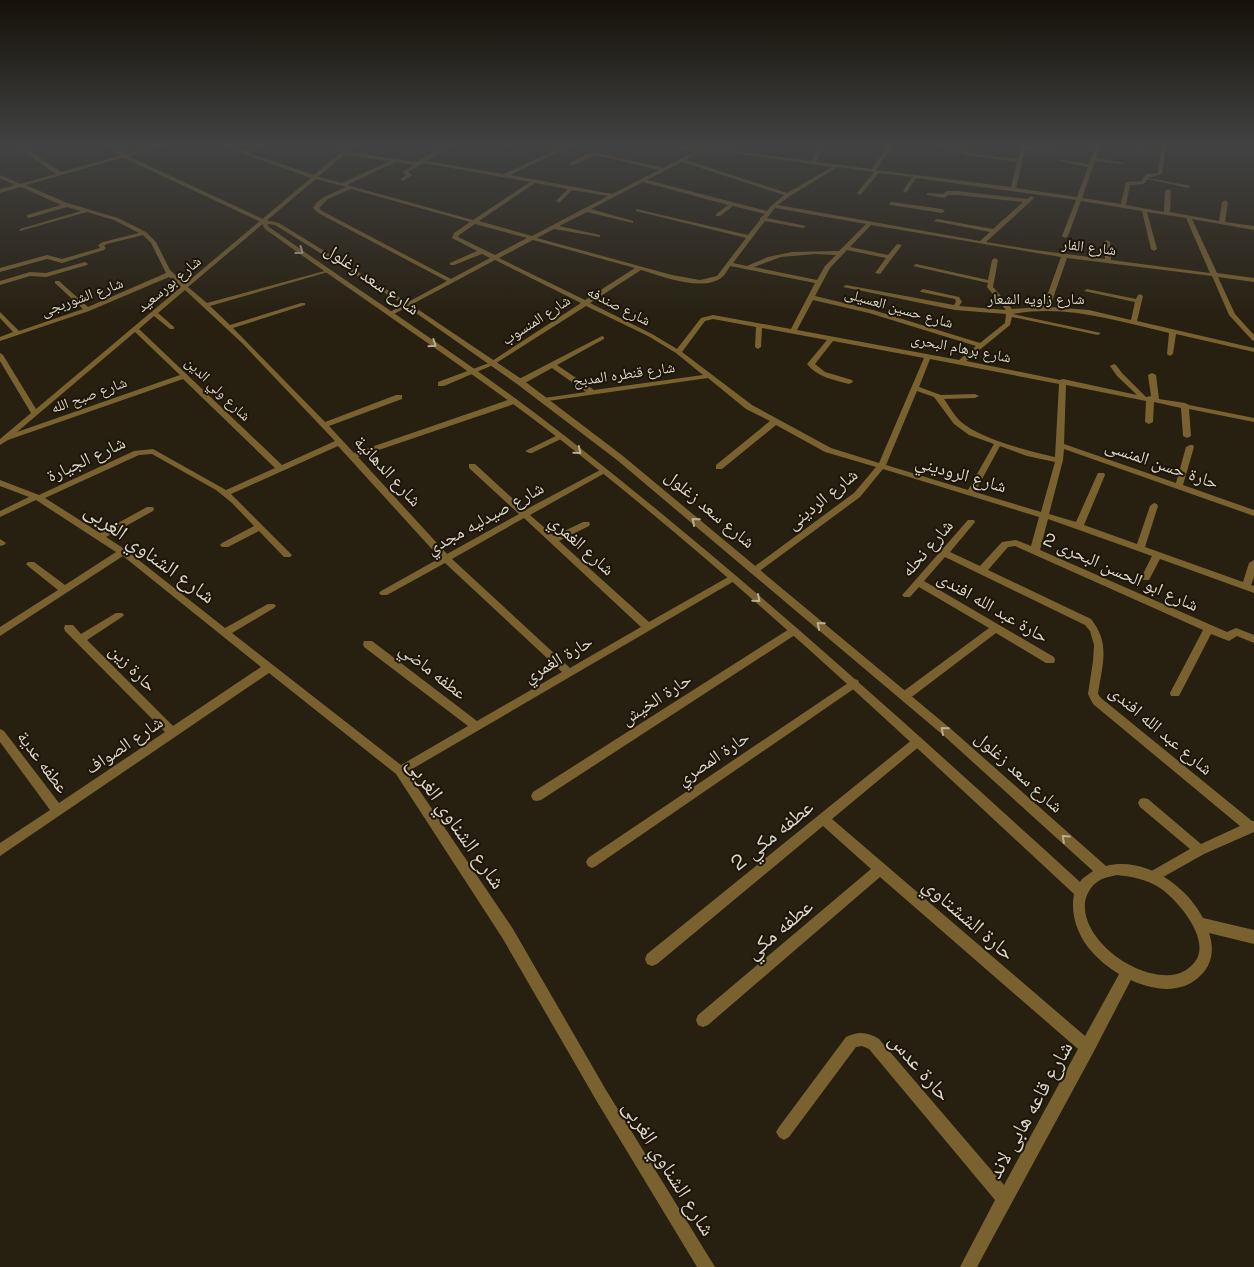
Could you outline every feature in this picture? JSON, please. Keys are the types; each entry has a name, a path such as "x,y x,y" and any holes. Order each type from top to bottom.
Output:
{"street":[{"path":"62,203 118,219 144,233 156,246 160,260 170,274"},
{"name":"شارع سعد زغلول","path":"225,203 263,221 278,224 408,305 544,400 620,458 905,696 1102,871"},
{"name":"شارع بورسعيد","path":"1,442 187,287 284,203"},
{"path":"320,203 316,208 320,212 451,281"},
{"path":"406,203 640,268 689,280 712,280 719,277 762,219 778,203"},
{"path":"474,222 502,203"},
{"path":"390,314 600,203"},
{"path":"729,203 767,213"},
{"path":"980,242 1026,203"},
{"path":"1065,236 1077,203"},
{"path":"1111,203 1254,228"},
{"path":"1167,203 1167,213"},
{"path":"1222,222 1225,203"},
{"path":"718,215 732,204"},
{"path":"892,204 943,210 930,233"},
{"path":"29,216 67,205"},
{"name":"شارع الفار","path":"774,206 1064,257 1254,280"},
{"path":"1144,209 1154,249"},
{"path":"587,210 631,222"},
{"path":"638,210 748,237"},
{"path":"22,230 87,211"},
{"path":"1188,216 1232,314 1254,339"},
{"path":"762,219 803,226"},
{"name":"شارع سعد زغلول","path":"263,221 267,228 326,271 474,371 562,437 794,630 1080,891"},
{"path":"937,221 994,231"},
{"name":"شارع صندفه","path":"474,222 456,234 455,238 678,352"},
{"path":"793,331 817,282 839,253 870,222"},
{"path":"554,227 598,236"},
{"path":"0,270 47,257 62,261 102,250 101,245 105,242 144,233"},
{"path":"1107,242 1108,262"},
{"path":"878,273 898,244"},
{"path":"845,248 889,257"},
{"path":"748,268 764,259 786,253 812,251 839,253"},
{"path":"452,264 481,252"},
{"path":"1046,309 1064,257"},
{"path":"994,260 990,282 993,292 1010,313 1098,333"},
{"path":"0,283 30,274 46,275 86,264"},
{"path":"728,264 817,282"},
{"path":"916,266 990,282"},
{"name":"شارع المنسوب","path":"441,384 491,364 640,268"},
{"path":"207,304 326,271"},
{"name":"شارع الدهانية","path":"170,274 207,304 230,327 340,442 446,558 569,673"},
{"name":"شارع الشوربجى","path":"0,339 88,310 170,274"},
{"path":"58,282 88,310"},
{"name":"شارع زاويه الشعار","path":"846,287 955,308 986,312 1010,313 1046,309 1089,312 1254,350"},
{"path":"923,291 957,298 959,302 955,308"},
{"path":"1087,291 1139,298 1134,322"},
{"name":"شارع حسين العسيلى","path":"810,297 871,312 980,345"},
{"path":"230,327 302,304"},
{"path":"154,313 172,328"},
{"path":"960,362 1008,324 1010,313"},
{"path":"0,314 17,333"},
{"name":"شارع برهام البحرى","path":"678,352 706,318 713,316 1063,381 1254,420"},
{"path":"758,347 758,329 760,325"},
{"name":"شارع ولي الدين","path":"136,329 281,469"},
{"path":"1170,354 1173,330"},
{"path":"520,382 602,338"},
{"path":"832,338 811,364 813,368 820,372 849,382"},
{"name":"شارع الروديني","path":"678,352 749,407 828,450 1079,526 1250,588"},
{"path":"0,356 35,413"},
{"name":"شارع الردينى","path":"754,571 857,495 881,467 928,356"},
{"path":"553,365 593,393"},
{"path":"1114,366 1122,377 1149,398"},
{"path":"1149,422 1149,398 1152,375"},
{"name":"شارع صبح الله","path":"1,442 184,376"},
{"name":"شارع قنطره المدبح","path":"544,400 709,376"},
{"path":"1035,550 1046,516 1058,460 1063,381"},
{"path":"915,388 928,391 940,398 957,422 972,433 998,443 1058,460"},
{"path":"940,398 975,396"},
{"path":"324,425 399,397"},
{"path":"353,456 514,401"},
{"path":"1185,405 1186,436"},
{"path":"719,467 774,422"},
{"path":"529,451 562,437"},
{"path":"226,493 340,442"},
{"path":"970,493 998,443"},
{"name":"حارة حسن المنسى","path":"1059,445 1254,513"},
{"path":"1179,486 1190,447"},
{"name":"شارع الجيارة","path":"37,497 136,453 153,451 226,493 287,555"},
{"name":"شارع الغمري","path":"472,466 648,627"},
{"name":"شارع صيدليه مجدي","path":"384,593 602,470"},
{"path":"1079,526 1101,475"},
{"name":"شارع الشناوي الغربى","path":"0,484 37,497 123,552 400,771 508,934 601,1095 707,1267"},
{"path":"0,514 37,497"},
{"path":"1140,547 1154,506"},
{"path":"100,537 150,508"},
{"name":"شارع نحله","path":"907,595 971,522"},
{"path":"553,540 586,524"},
{"path":"225,545 260,527"},
{"name":"شارع ابو الحسن البحرى 2","path":"982,570 1005,544 1016,543 1226,637 1236,632 1254,639"},
{"path":"0,632 123,552"},
{"name":"شارع عبد الله افندى","path":"944,553 1088,622 1097,632 1100,642 1093,694 1097,701 1252,827"},
{"path":"1146,578 1158,554"},
{"path":"1250,588 1254,563"},
{"path":"31,564 65,590"},
{"name":"حارة الغمري","path":"400,771 733,578"},
{"name":"حارة عبد الله افندى","path":"918,582 1050,660"},
{"path":"224,633 271,606"},
{"path":"80,639 119,615"},
{"name":"حارة زين","path":"69,628 173,734"},
{"path":"905,696 996,628"},
{"path":"1175,693 1209,629"},
{"name":"حارة الخيش","path":"537,796 794,630"},
{"name":"عطفه ماضي","path":"368,644 476,727"},
{"name":"شارع الصواف","path":"0,850 268,668"},
{"name":"حارة المصري","path":"592,862 854,683"},
{"name":"عطفه عدية","path":"0,734 58,811"},
{"name":"عطفه مكي 2","path":"652,960 917,742"},
{"path":"1144,803 1200,850"},
{"name":"حارة الششتاوي","path":"824,819 1088,1048"},
{"path":"1152,877 1200,850 1252,827"},
{"path":"1117,868 1134,870 1152,877 1172,889 1188,905 1200,924 1205,941 1204,958 1198,970 1185,979 1168,983 1148,980 1128,972 1108,959 1089,936 1082,924 1078,906 1080,891 1089,878 1102,871 1117,868"},
{"name":"عطفه مكي","path":"703,1020 880,869"},
{"path":"1200,924 1254,937"},
{"name":"شارع قاعه هابى لاند","path":"968,1267 1128,972"},
{"name":"حارة عدس","path":"784,1132 852,1042 858,1038 866,1040 874,1044 1005,1199"}]}
